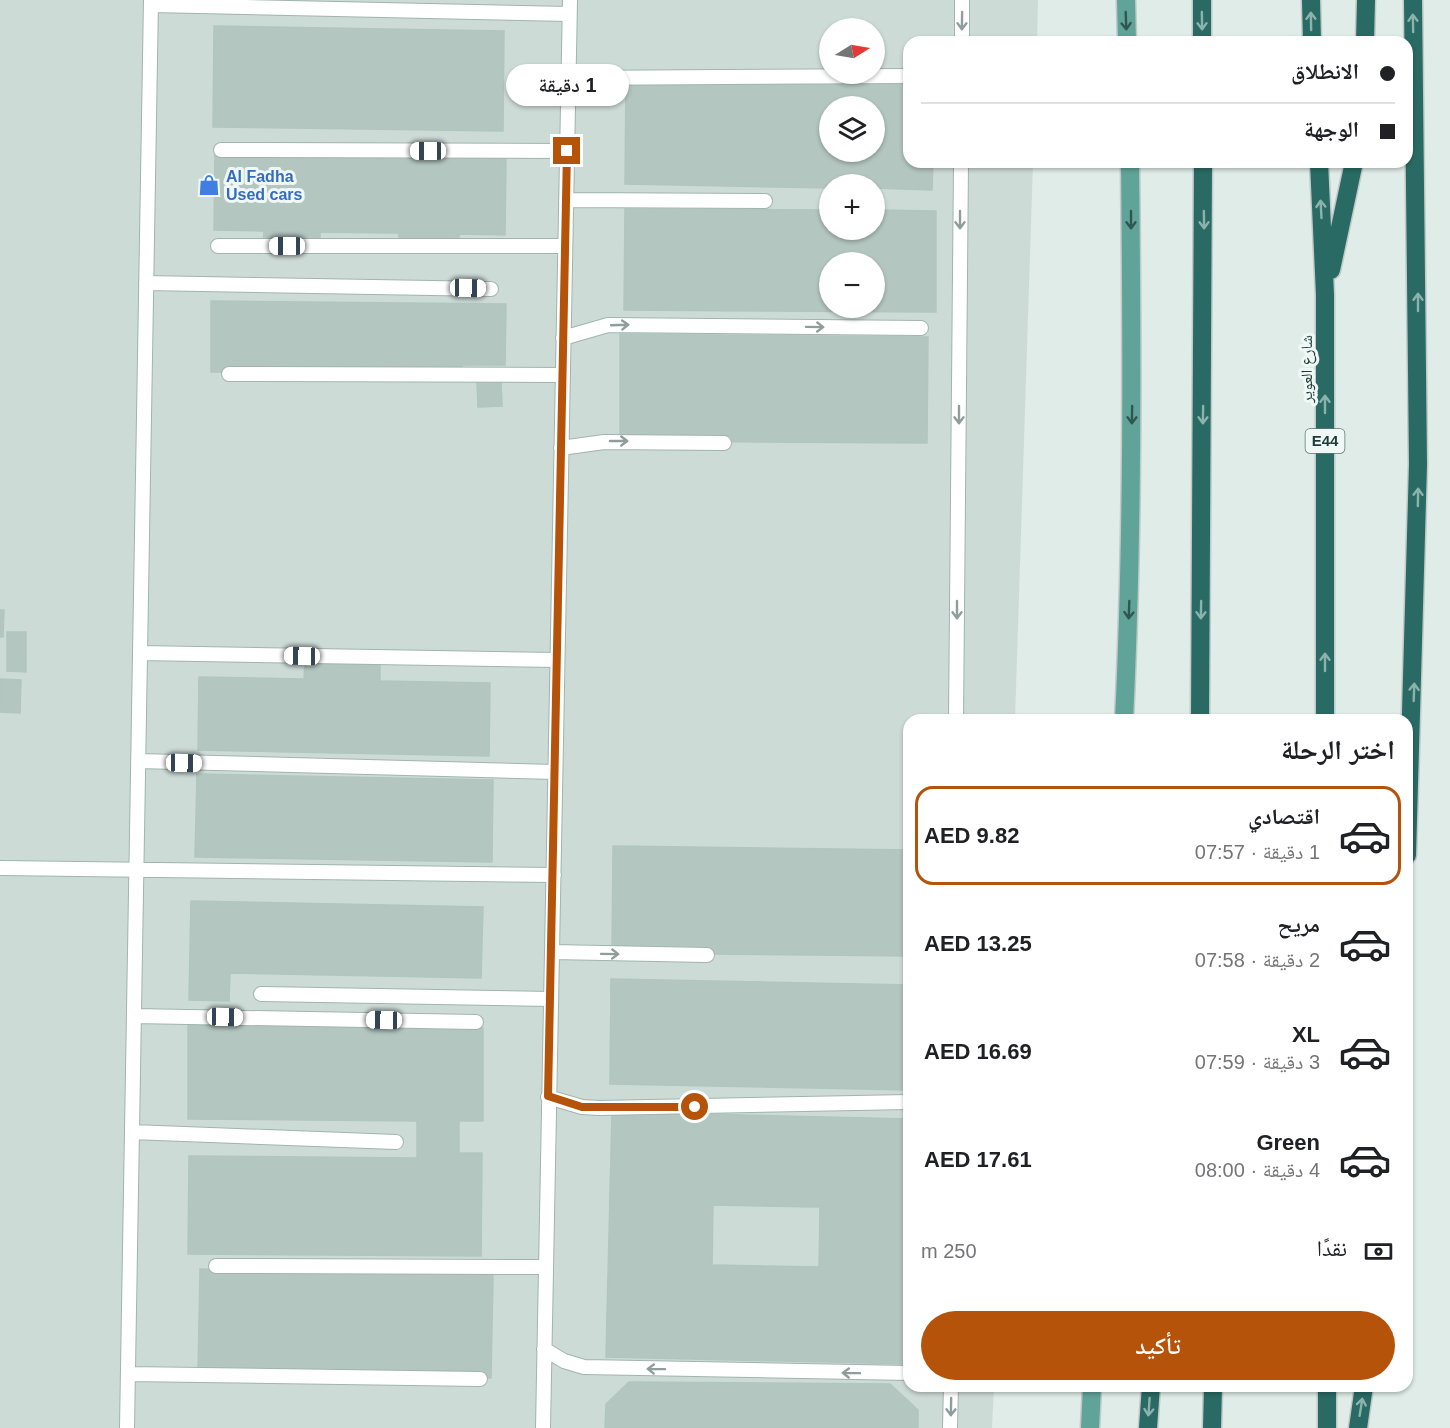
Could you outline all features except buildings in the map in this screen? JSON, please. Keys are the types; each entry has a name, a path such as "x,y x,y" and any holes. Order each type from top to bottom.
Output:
{"highway":[{"path":"1202,0 1202,36"},
{"path":"1311,0 1311,36"},
{"path":"1365,36 1366,0"},
{"path":"1411,714 1418,464 1413,0"},
{"path":"1200,714 1203,168"},
{"name":"شارع العوير","path":"1319,168 1325,295 1325,714"},
{"path":"1325,295 1353,168"},
{"path":"1148,1428 1151,1392"},
{"path":"1212,1428 1213,1392"},
{"path":"1327,1392 1327,1428"},
{"path":"1358,1428 1363,1392"}],"main road":[{"path":"1126,0 1127,36"},
{"path":"1124,714 1129,608 1132,383 1130,168"},
{"path":"1090,1428 1092,1392"}],"lane":[{"path":"962,0 962,36"},
{"path":"127,1428 151,3 569,5 543,1428"},
{"path":"568,78 903,76"},
{"path":"221,150 567,151"},
{"path":"956,714 961,168"},
{"path":"566,200 765,201"},
{"path":"218,246 565,246"},
{"path":"146,284 491,289"},
{"path":"563,338 608,325 921,328"},
{"path":"230,374 563,375"},
{"path":"561,448 604,442 724,443"},
{"path":"140,653 557,660"},
{"path":"138,761 555,772"},
{"path":"0,868 135,872 554,875"},
{"path":"552,952 707,955"},
{"path":"261,994 551,999"},
{"path":"134,1016 476,1022"},
{"path":"548,1096 582,1107 599,1108 903,1102"},
{"path":"132,1132 396,1142"},
{"path":"216,1266 546,1267"},
{"path":"544,1349 564,1360 584,1367 903,1373"},
{"path":"128,1374 480,1378"},
{"path":"950,1428 951,1392"}],"shaded area":[{"path":"0,0 1038,0 1037,36 903,36 903,168 1033,168 1015,714 903,714 903,1392 994,1392 992,1428 0,1428"}],"place":[{"name":"Al Fadha Used cars","path":"209,185"}],"route":[{"path":"567,151 548,1096 582,1107 695,1107"}]}
